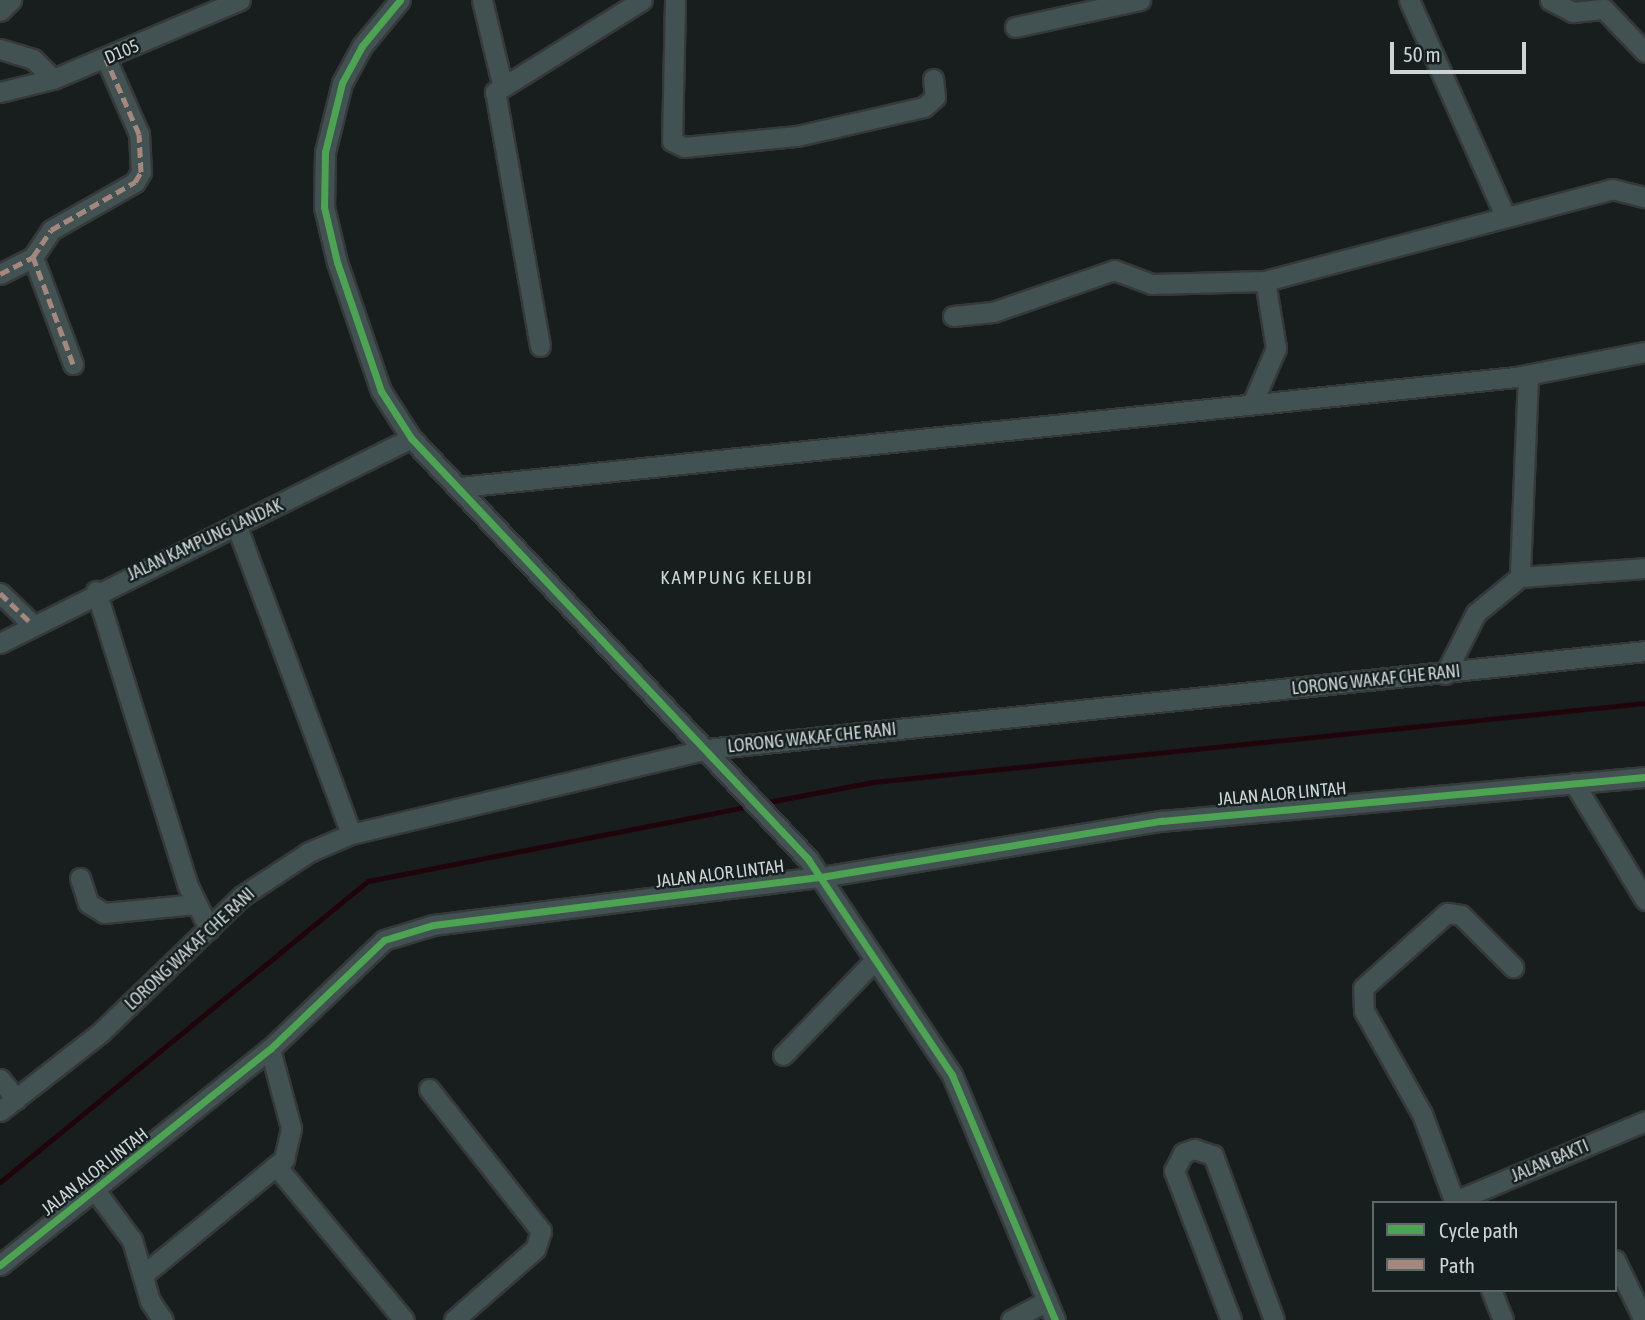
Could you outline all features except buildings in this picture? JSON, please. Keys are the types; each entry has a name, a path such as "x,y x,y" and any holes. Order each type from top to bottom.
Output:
{"street":[{"path":"0,11 11,0"},
{"name":"D105","path":"0,92 54,79 240,0"},
{"path":"400,0 362,46 342,83 325,152 324,206 369,365 411,438 727,770 808,859 821,877 952,1075 1055,1320"},
{"path":"482,0 502,84"},
{"path":"540,346 495,98 502,84 642,0"},
{"path":"675,0 672,141 684,147 797,136 925,107 935,97 933,79"},
{"path":"1015,27 1140,0"},
{"path":"1409,0 1505,216"},
{"path":"1549,0 1573,12 1604,9 1645,52"},
{"path":"0,49 33,60 54,79"},
{"path":"0,274 33,257 51,230 135,182 141,172 139,134 106,59"},
{"path":"953,316 993,312 1114,270 1152,284 1265,281 1612,189 1645,197"},
{"path":"33,257 73,363"},
{"path":"1252,404 1276,348 1265,281"},
{"path":"460,487 1528,375 1645,352"},
{"path":"1520,577 1528,375"},
{"name":"JALAN KAMPUNG LANDAK","path":"0,643 96,591 237,527 411,438"},
{"path":"237,527 351,834"},
{"path":"1445,674 1476,613 1520,577 1645,568"},
{"path":"96,591 195,905 209,929"},
{"path":"0,593 32,624"},
{"name":"LORONG WAKAF CHE RANI","path":"8,1105 101,1032 242,896 309,852 351,834 707,749 1645,652"},
{"name":"JALAN ALOR LINTAH","path":"0,1265 96,1193 270,1049 384,940 433,925 821,877 1161,821 1645,777"},
{"path":"1574,783 1645,900"},
{"path":"80,878 88,902 104,913 195,905"},
{"path":"1455,1201 1422,1114 1364,1011 1363,988 1447,913 1461,915 1513,967"},
{"path":"783,1055 875,960"},
{"path":"143,1275 276,1166 290,1148 291,1128 270,1049"},
{"path":"0,1079 8,1105"},
{"path":"429,1089 541,1231 535,1249 454,1320"},
{"name":"JALAN BAKTI","path":"1457,1201 1645,1121"},
{"path":"1231,1320 1174,1171 1174,1162 1194,1149 1213,1155 1273,1320"},
{"path":"276,1166 404,1320"},
{"path":"96,1193 132,1240 143,1275 163,1320"},
{"path":"1617,1264 1644,1320"},
{"path":"1492,1292 1503,1320"},
{"path":"1011,1320 1047,1301"}],"waterway":[{"path":"763,803 873,782 1645,703"},
{"path":"0,1182 368,881 750,806"}],"marked path":[{"path":"73,364 33,257 51,230 135,182 141,172 139,134 106,59"},
{"path":"0,274 33,257"},
{"path":"0,593 32,624"}],"cycle path":[{"path":"400,0 362,46 342,83 325,152 324,207 337,262 381,391 411,438 808,859 952,1075 1055,1320"},
{"path":"0,1265 270,1049 384,940 433,925 821,877 1161,821 1645,777"}],"district":[{"name":"KAMPUNG KELUBI","path":"737,578"}]}
